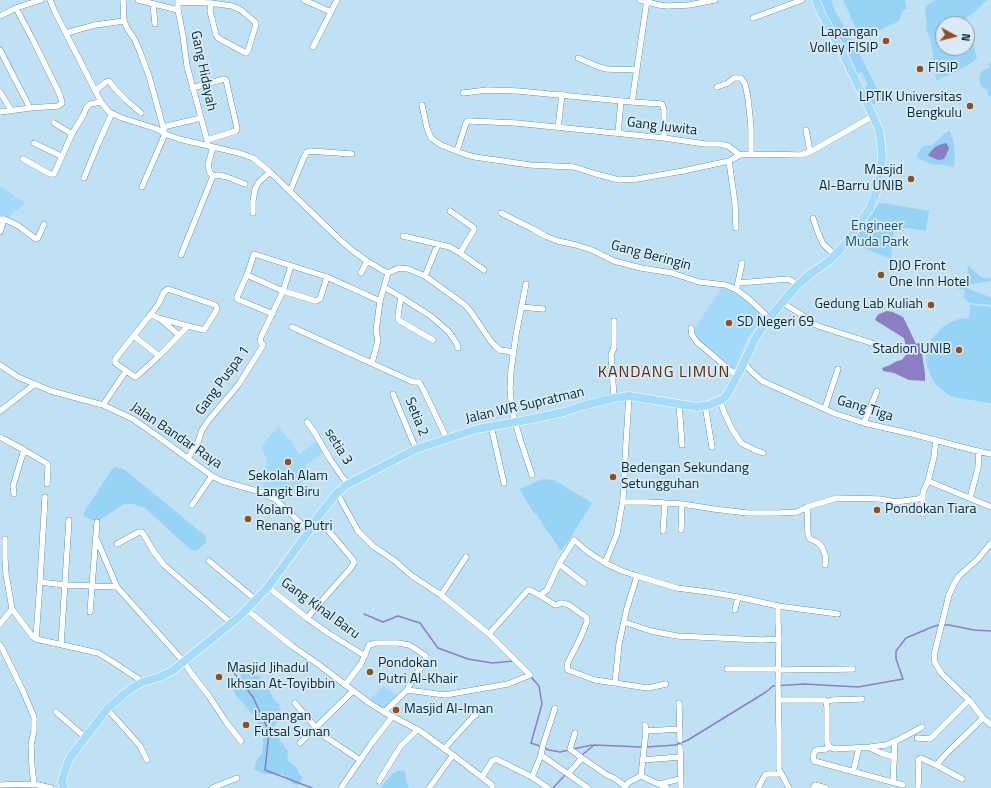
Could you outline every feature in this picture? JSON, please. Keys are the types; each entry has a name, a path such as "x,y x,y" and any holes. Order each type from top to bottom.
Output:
{"highway":[{"path":"720,401 727,395 756,336 769,318 797,286 809,275 829,261 848,240 870,208 878,187 882,158 882,144 879,130 874,116 821,13 816,0"},
{"name":"Jalan WR Supratman","path":"64,788 62,782 63,777 70,759 107,709 135,686 172,671 247,610 268,587 309,532 317,518 337,493 348,484 416,449 477,429 564,412 614,398 629,396 697,407 720,401"}],"street":[{"path":"0,16 16,8 41,0"},
{"path":"50,0 101,102 112,113 122,118 157,129 165,134 179,139 209,144 253,158 270,172 339,239 367,261 388,273 400,268 425,276 466,305 495,346 500,350 514,353"},
{"path":"123,0 124,21 135,40 149,76 165,134 142,187"},
{"path":"138,0 178,10"},
{"path":"304,0 331,12"},
{"path":"313,47 337,0"},
{"path":"640,0 659,5 678,6 689,6 715,0"},
{"path":"753,18 802,0"},
{"path":"178,1 210,3 232,6 241,10 256,23 250,45 246,53 218,38 210,11 210,3"},
{"name":"Gang Hidayah","path":"178,1 178,10 187,66 209,144"},
{"path":"632,102 647,1"},
{"path":"149,2 155,24"},
{"path":"0,112 58,106 62,103 62,100 34,42 16,8"},
{"path":"66,33 95,25 124,21"},
{"path":"0,50 30,108"},
{"path":"578,58 607,69 637,70"},
{"path":"717,87 728,83 734,78 741,78 745,84 751,127 751,154"},
{"path":"192,88 224,79 226,80 237,128 236,131 209,144"},
{"path":"95,91 106,82 110,81 117,91 141,113"},
{"path":"464,93 487,90 518,91 562,94 662,105 664,110 664,138"},
{"path":"0,92 11,110"},
{"path":"558,128 562,94"},
{"path":"618,133 621,101"},
{"path":"23,159 52,175 55,172 61,156 86,108 90,104 101,102"},
{"path":"422,104 427,128 431,138 442,145 457,151 475,157 530,164 574,167 619,180 636,179 683,171 729,161 740,155 800,155 810,152 874,116"},
{"path":"84,178 112,113"},
{"path":"163,127 201,118"},
{"name":"Gang Juwita","path":"457,151 465,124 468,121 506,122 664,138 705,144 720,144 728,146 740,155"},
{"path":"54,123 72,134"},
{"path":"806,130 810,152"},
{"path":"34,143 61,156"},
{"path":"209,144 208,165 210,173 214,176 245,184"},
{"path":"290,191 307,152 352,154"},
{"path":"729,161 736,228"},
{"path":"253,213 255,190 259,182 270,172"},
{"path":"181,255 214,176"},
{"path":"450,211 474,228 460,253"},
{"name":"Gang Beringin","path":"501,213 545,236 581,246 614,261 641,268 672,273 699,282 726,285 750,300 769,318"},
{"path":"813,218 823,244 835,255"},
{"path":"0,232 2,219 17,225 36,239 38,238 44,224"},
{"path":"403,236 450,247 484,270"},
{"path":"425,276 438,244"},
{"path":"291,266 272,316 237,299 237,295 247,275 254,254 326,277 380,301"},
{"path":"361,273 367,261"},
{"path":"736,290 742,263"},
{"path":"372,364 378,340 376,331 380,301 388,273"},
{"path":"247,275 283,290 316,301 320,299 326,277"},
{"path":"738,283 788,279 797,286"},
{"path":"526,284 516,335 510,388 512,411 532,475"},
{"path":"384,287 432,317 449,332 458,348"},
{"path":"158,318 204,330 217,308 215,305 168,289 164,292 159,303 115,360 115,363 135,377 159,356 188,326"},
{"path":"401,297 398,319 433,340"},
{"path":"783,303 818,326 900,352"},
{"path":"521,307 543,310"},
{"path":"151,314 179,335"},
{"name":"Gang Puspa 1","path":"188,458 198,442 202,430 239,384 262,347 263,345 260,341 272,316"},
{"path":"614,321 614,346 611,355 614,398"},
{"path":"292,327 412,382 419,382 447,440"},
{"path":"691,328 692,335 698,342 731,371 738,375"},
{"path":"134,336 159,356"},
{"name":"Gang Tiga","path":"744,362 762,381 864,423 991,454"},
{"name":"Jalan Bandar Raya","path":"0,365 18,377 51,391 103,405 133,420 212,476 222,481 257,491 275,499 309,532"},
{"path":"825,408 838,369"},
{"path":"103,405 126,370"},
{"path":"0,411 35,384"},
{"path":"864,423 877,391"},
{"name":"Setia 2","path":"394,394 416,449"},
{"path":"605,563 617,534 623,499 629,396"},
{"path":"720,401 732,429 741,443 762,453"},
{"path":"679,404 682,445"},
{"path":"705,405 712,447"},
{"name":"setia 3","path":"307,422 342,478 348,484"},
{"path":"492,426 504,483"},
{"path":"0,437 36,456 48,465 47,484"},
{"path":"923,514 923,492 928,481 934,457 936,440"},
{"path":"14,494 13,486 24,450"},
{"path":"970,498 978,468 979,451"},
{"path":"192,505 212,476"},
{"path":"928,481 991,507"},
{"path":"337,493 358,531 373,546 395,560 412,576 441,595 489,634 529,676 508,684 445,695 407,690 384,712"},
{"path":"622,502 682,504 714,510 747,513 779,513 797,512 807,507 837,498 880,499 895,502 918,499 923,496"},
{"path":"36,639 45,497"},
{"path":"663,531 665,503"},
{"path":"681,530 682,504"},
{"path":"807,507 808,535 822,547 826,557 825,565"},
{"path":"306,618 354,564 339,543 317,518"},
{"path":"61,645 69,520"},
{"path":"90,612 97,522"},
{"path":"117,544 139,532 142,532 164,565 231,623"},
{"path":"96,538 117,587 184,662 241,741"},
{"path":"6,539 5,567 12,609 30,634 36,639 98,653 143,682"},
{"path":"541,596 550,586 559,564 574,540 588,552 605,563 622,571 678,588 738,597 778,606 838,614"},
{"path":"991,543 978,559 959,576 954,584 949,595 934,656 934,663 946,678 969,700 983,718 991,725"},
{"path":"441,595 466,557"},
{"path":"209,561 256,600"},
{"path":"559,564 584,583"},
{"path":"615,683 619,644 627,608 637,576"},
{"path":"40,582 65,585 117,587"},
{"name":"Gang Kinal Baru","path":"268,587 306,618 365,656 369,645 376,643 398,643 409,645 426,656 426,661 414,677 407,690"},
{"path":"489,634 528,590 530,590 555,605 562,603 569,605 588,619 568,662 568,670 595,680 648,688 666,684"},
{"path":"735,610 738,597"},
{"path":"778,606 778,686 780,732 779,769 789,788"},
{"path":"0,624 12,609"},
{"path":"247,610 292,646 368,702 417,730 453,755 492,785 492,788"},
{"path":"624,622 651,631 677,636 762,640 779,639"},
{"path":"0,645 34,717 32,744 34,784"},
{"path":"345,685 361,664 365,656"},
{"path":"727,669 853,669"},
{"path":"300,743 353,691"},
{"path":"826,702 832,700 862,699"},
{"path":"779,700 825,700 827,707 827,743 830,747"},
{"path":"917,738 930,739 969,700"},
{"path":"295,703 324,736 360,760"},
{"path":"679,703 680,740"},
{"path":"532,777 555,708"},
{"path":"107,709 140,746 147,760"},
{"path":"56,712 86,738"},
{"path":"444,749 476,715"},
{"path":"341,788 371,744 392,717"},
{"path":"936,764 983,718"},
{"path":"641,776 646,731 645,725"},
{"path":"903,785 814,761 813,756 815,751 830,747 870,748 886,745 895,742 922,727"},
{"path":"646,731 680,729"},
{"path":"379,781 400,747 417,730"},
{"path":"575,733 572,750 607,775 614,778 624,787 629,782 641,776"},
{"path":"893,782 895,742"},
{"path":"680,747 681,788"},
{"path":"853,772 859,748"},
{"path":"870,748 894,757"},
{"path":"542,750 566,773 588,788"},
{"path":"429,788 453,755"},
{"path":"566,773 581,757"},
{"path":"642,760 681,757"},
{"path":"918,788 919,758 936,764 962,779"},
{"path":"482,777 492,761 496,760 532,777 548,788"},
{"path":"758,788 765,775 781,774"},
{"path":"641,776 667,788"},
{"path":"212,788 237,778"},
{"path":"659,784 680,779"},
{"path":"0,785 34,784 51,788"},
{"path":"813,788 815,785 826,788"}],"shaded area":[{"path":"946,143 949,149 944,159 938,160 928,155 934,148"},
{"path":"0,186 25,203 8,218 0,216"},
{"name":"SD Negeri 69","path":"723,285 732,289 765,314 747,339 734,371 714,352 696,338 693,331"},
{"path":"887,311 903,317 916,344 919,343 921,345 920,353 922,354 925,381 909,380 894,373 883,371 882,368 902,360 907,353 904,338 875,320 879,314"},
{"name":"Sekolah Alam Langit Biru","path":"278,427 292,442 299,455 317,441 323,452 305,466 310,476 298,485 277,496 275,499 261,493 264,483 267,459 261,448"},
{"path":"383,686 400,697 384,712 368,702"}],"green space":[{"path":"820,0 831,0 835,11 856,47 882,98 881,101 872,105 864,88 868,86 862,72 857,74 848,53 824,11"},
{"path":"843,0 905,0 907,9 903,10 899,21 861,39"},
{"path":"935,0 987,0 969,16 935,16 935,56 975,56 975,50 977,59 967,66 936,80 931,42 926,29 925,9 927,5"},
{"path":"991,63 991,95 988,96 988,91 980,84 979,77 983,70 990,67 988,64"},
{"path":"950,131 954,145 954,167 930,164 916,157 923,146 932,145 944,134"},
{"name":"Engineer Muda Park","path":"879,203 929,211 926,231 894,226 891,259 858,245 854,241"},
{"path":"968,265 981,277 991,278 991,281 972,284 968,282"},
{"path":"957,285 991,297 991,305 971,303 967,301 964,297 965,290 956,288"},
{"name":"Stadion UNIB","path":"970,305 991,307 991,403 958,398 947,394 936,385 931,377 927,365 926,355 932,338 949,323 959,319 969,318"},
{"path":"116,467 125,470 203,534 206,537 206,542 195,551 190,549 145,508 133,504 124,504 98,521 83,516 112,469"},
{"path":"543,479 554,480 592,503 561,551 519,489"},
{"path":"243,673 259,676 275,701 280,705 279,707 283,716 276,723 273,729 275,734 289,752 287,754 289,762 296,767 299,774 303,778 297,786 284,775 264,774 254,769 257,760 262,753 263,733 254,716 231,687 231,681"},
{"path":"404,770 409,788 380,788 393,773"}],"waterway":[{"path":"364,614 383,622 398,616 420,623 438,648 468,659 492,663 514,661"},
{"path":"646,747 675,745 688,740 766,692 773,686 804,684 858,687 903,679 896,659 896,651 906,638 939,625"},
{"path":"943,625 991,631"},
{"path":"232,671 253,697 269,732 265,770 312,788"},
{"path":"531,677 539,686 542,704 531,743 540,746"},
{"path":"573,749 592,745"},
{"path":"582,755 594,745 642,747"},
{"path":"544,748 560,752 569,750"},
{"path":"553,788 565,775"}],"place":[{"name":"Lapangan Volley FISIP","path":"886,41"},
{"name":"FISIP","path":"920,69"},
{"name":"LPTIK Universitas Bengkulu","path":"970,106"},
{"name":"Masjid Al-Barru UNIB","path":"911,179"},
{"name":"DJO Front One Inn Hotel","path":"881,275"},
{"name":"Gedung Lab Kuliah","path":"931,305"},
{"name":"SD Negeri 69","path":"729,323"},
{"name":"Stadion UNIB","path":"959,350"},
{"name":"Sekolah Alam Langit Biru","path":"288,462"},
{"name":"Bedengan Sekundang Setungguhan","path":"613,477"},
{"name":"Pondokan Tiara","path":"877,510"},
{"name":"Kolam Renang Putri","path":"248,519"},
{"name":"Pondokan Putri Al-Khair","path":"370,672"},
{"name":"Masjid Jihadul Ikhsan At-Toyibbin","path":"219,677"},
{"name":"Masjid Al-Iman","path":"396,710"},
{"name":"Lapangan Futsal Sunan","path":"246,725"}],"district":[{"name":"KANDANG LIMUN","path":"664,373"}]}
